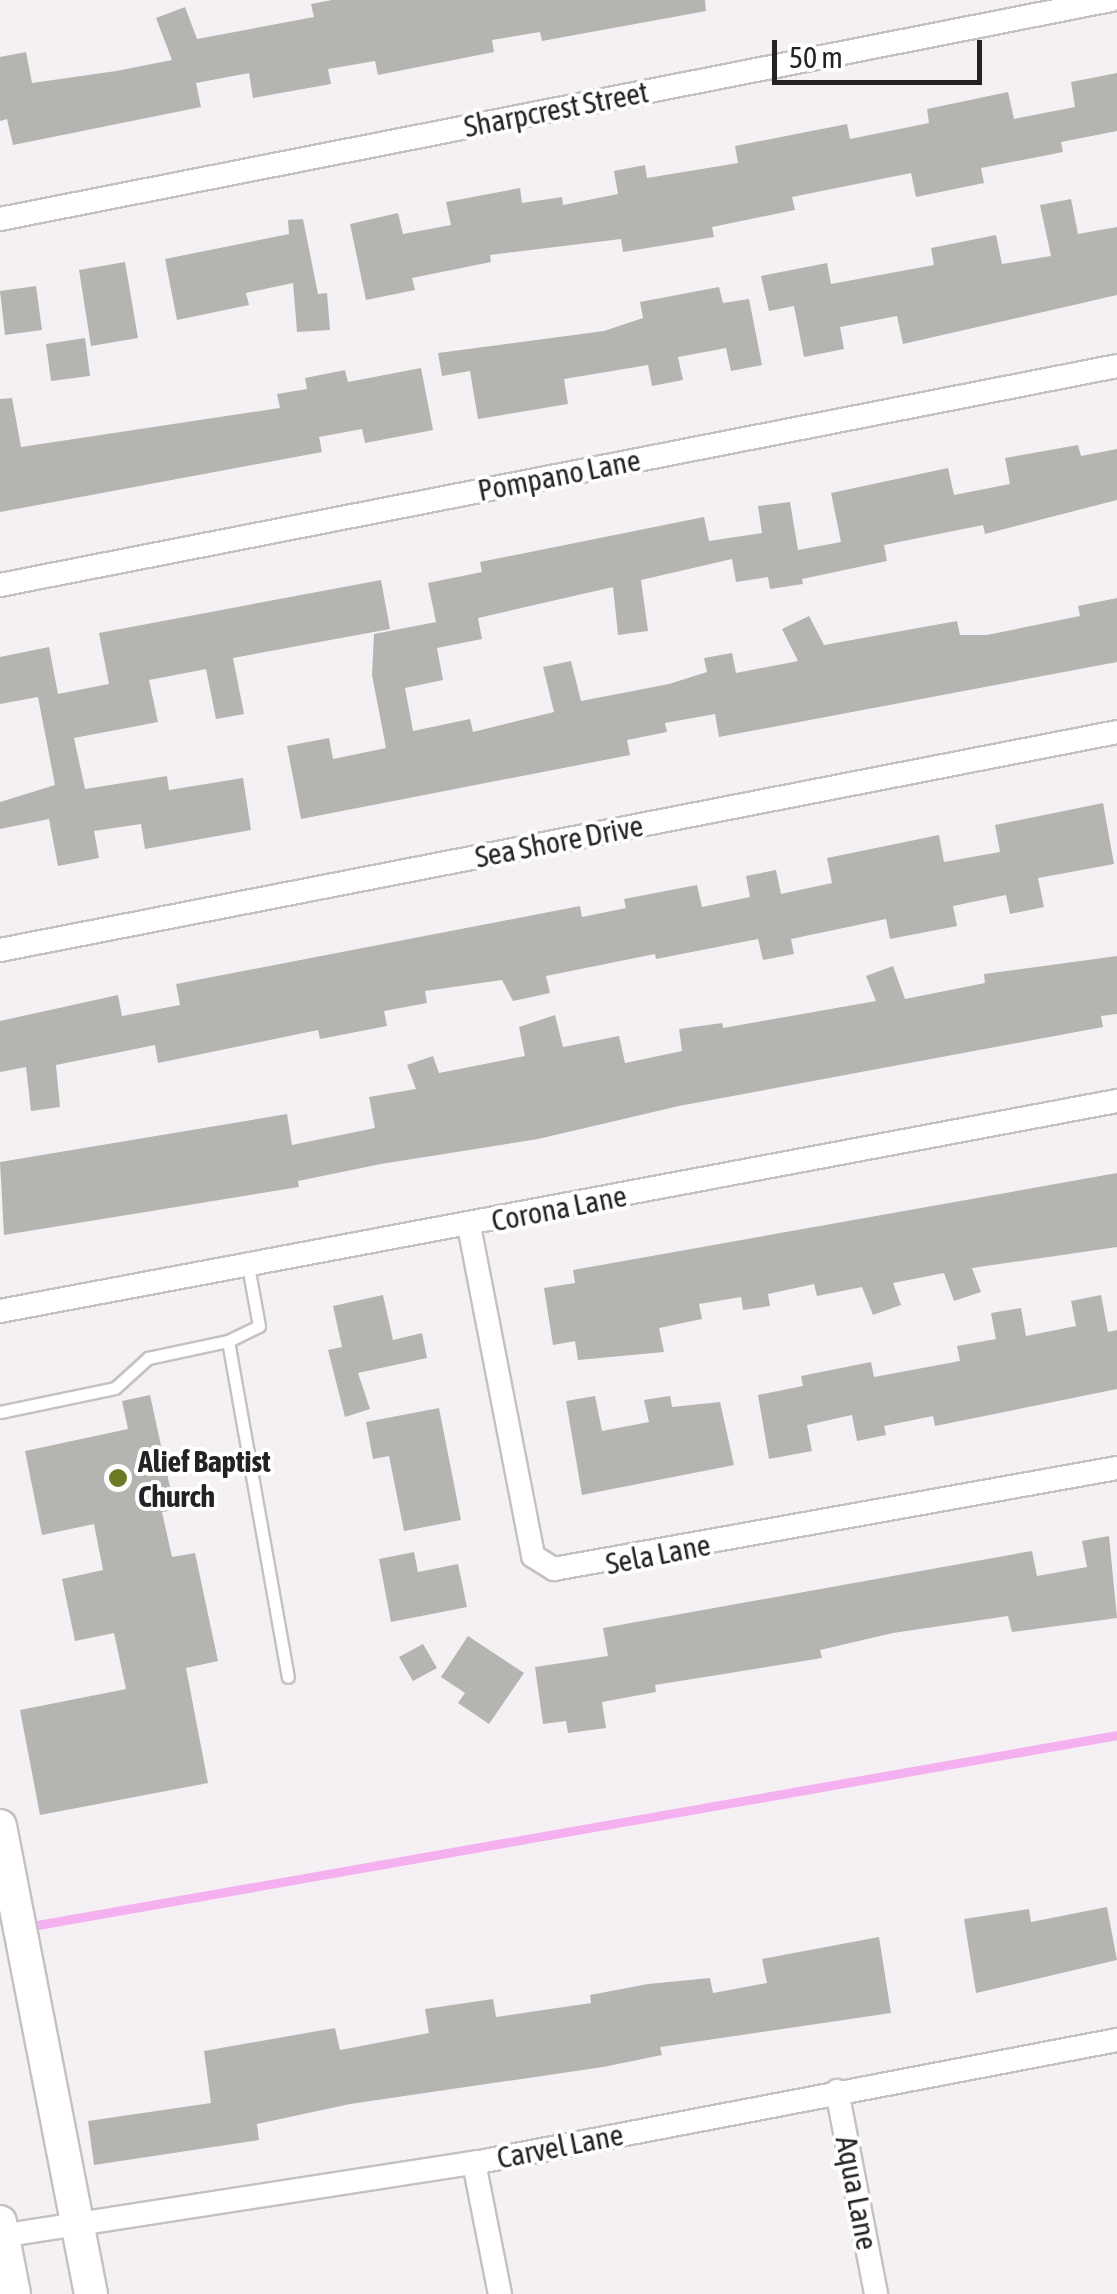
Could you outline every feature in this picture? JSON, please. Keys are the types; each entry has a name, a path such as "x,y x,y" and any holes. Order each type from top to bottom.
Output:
{"main road":[{"path":"0,1826 91,2294"},
{"path":"1,2231 14,2294"}],"street":[{"name":"Sharpcrest Street","path":"0,219 1111,0"},
{"name":"Pompano Lane","path":"0,585 1117,366"},
{"name":"Sea Shore Drive","path":"0,950 1117,732"},
{"name":"Corona Lane","path":"0,1311 469,1226 1117,1101"},
{"name":"Sela Lane","path":"469,1226 534,1556 554,1569 1117,1468"},
{"name":"Carvel Lane","path":"1,2231 77,2224 474,2163 1117,2040"},
{"name":"Aqua Lane","path":"837,2092 876,2294"},
{"path":"474,2163 500,2294"}],"lane":[{"path":"0,1412 115,1388 148,1358 228,1341 258,1326 248,1266"},
{"path":"228,1341 288,1677"}],"building":[{"path":"332,0 705,0 706,11 542,41 540,32 492,40 494,52 378,75 375,61 328,69 331,84 253,98 249,73 196,83 201,107 13,145 7,119 0,121 0,57 26,52 32,83 116,71 172,60 156,18 185,7 197,39 314,17 311,4"},
{"path":"1117,73 1117,131 1061,142 1063,152 981,168 984,183 916,197 911,173 792,197 795,210 712,227 714,237 623,252 621,239 490,255 491,262 412,278 415,290 366,300 350,224 398,213 403,234 451,225 446,202 520,188 522,203 562,197 563,205 618,194 614,171 645,165 647,178 738,163 735,146 847,124 850,139 929,123 927,109 1008,92 1014,119 1075,107 1071,82"},
{"path":"1071,199 1078,234 1117,227 1117,295 903,344 897,316 840,327 844,349 804,357 794,306 769,311 761,276 827,263 831,284 934,265 931,248 996,235 1002,264 1051,256 1040,205"},
{"path":"303,219 318,294 327,293 330,330 297,332 293,283 246,293 249,305 177,320 165,259 289,234 288,220"},
{"path":"125,262 138,338 91,346 79,270"},
{"path":"36,286 42,330 5,335 0,291"},
{"path":"719,287 723,303 749,299 762,365 731,371 726,348 678,357 683,380 652,386 648,365 564,379 568,404 478,419 470,371 442,376 438,353 604,331 643,318 640,302"},
{"path":"85,338 90,376 51,381 46,344"},
{"path":"421,368 433,430 365,443 362,429 319,437 322,452 0,512 0,399 12,398 21,447 280,408 277,394 307,389 305,378 345,370 348,382"},
{"path":"1078,445 1081,456 1117,449 1117,500 985,534 983,525 884,545 887,561 802,579 803,584 770,589 768,577 736,582 732,559 641,580 648,631 618,635 613,587 478,618 482,639 437,648 443,680 405,688 413,731 470,719 473,732 554,712 543,667 571,661 581,701 669,684 707,672 704,658 732,653 736,673 798,661 782,629 809,616 824,645 957,621 960,635 987,635 1080,616 1078,606 1117,598 1117,662 719,737 715,714 665,723 667,732 627,740 630,755 301,819 287,746 329,738 333,759 386,748 372,675 374,634 436,622 428,583 482,572 480,562 704,517 709,541 762,533 758,506 790,502 798,550 841,542 831,493 948,468 954,495 1010,484 1005,458"},
{"path":"381,580 390,629 233,658 244,714 216,719 206,669 149,680 158,722 74,738 85,789 167,776 169,790 243,778 251,830 145,849 141,824 94,831 99,858 58,866 49,819 0,829 0,802 55,785 38,697 0,704 0,657 49,647 58,694 109,684 99,633"},
{"path":"1103,803 1114,864 1038,878 1044,907 1010,914 1006,895 953,906 957,926 890,939 886,919 791,939 794,954 763,960 758,939 546,976 550,993 513,1001 502,980 425,991 427,1003 384,1011 387,1026 320,1039 318,1030 158,1063 155,1045 56,1065 60,1107 31,1111 26,1067 0,1072 0,1021 118,995 122,1016 180,1005 176,984 580,906 582,917 626,908 624,899 697,885 702,907 750,897 746,876 776,870 781,894 832,883 827,858 939,835 944,862 1000,852 995,825"},
{"path":"1117,956 1117,1014 1101,1016 1103,1027 679,1106 538,1139 381,1164 298,1181 299,1187 4,1235 0,1162 287,1114 292,1145 375,1128 369,1097 416,1089 407,1065 433,1056 439,1073 525,1056 519,1027 555,1015 563,1047 619,1036 625,1063 682,1051 679,1029 722,1023 723,1028 876,1001 866,976 893,966 905,999 985,983 984,974"},
{"path":"1117,1173 1117,1247 972,1268 981,1292 954,1301 944,1273 893,1283 901,1305 873,1315 862,1287 817,1296 814,1284 768,1294 770,1306 743,1310 741,1297 699,1304 702,1319 659,1328 664,1352 578,1360 575,1341 553,1345 544,1288 575,1283 573,1270"},
{"path":"383,1295 393,1340 422,1333 427,1358 358,1373 370,1409 345,1417 328,1350 342,1347 333,1306"},
{"path":"1101,1295 1108,1332 1117,1330 1117,1389 935,1426 933,1416 884,1426 886,1435 857,1441 852,1415 807,1425 812,1451 769,1459 758,1395 803,1386 801,1376 871,1362 874,1377 960,1361 957,1346 996,1339 991,1313 1021,1308 1026,1336 1076,1326 1071,1301"},
{"path":"150,1395 175,1510 162,1512 172,1557 195,1553 218,1661 186,1668 208,1783 40,1815 20,1710 126,1689 114,1633 75,1641 62,1579 103,1570 94,1524 42,1535 25,1451 128,1429 122,1401"},
{"path":"595,1396 602,1431 649,1422 644,1400 670,1396 672,1407 720,1402 734,1465 582,1495 566,1401"},
{"path":"439,1408 461,1520 404,1531 389,1456 373,1459 366,1422"},
{"path":"1109,1536 1117,1618 1012,1632 1008,1616 893,1633 820,1650 822,1658 655,1685 656,1692 602,1702 606,1728 568,1733 566,1721 543,1724 535,1667 608,1656 603,1628 1032,1551 1037,1576 1087,1567 1082,1541"},
{"path":"414,1552 418,1572 458,1564 467,1607 391,1622 379,1559"},
{"path":"468,1636 524,1673 489,1724 458,1703 465,1693 441,1677"},
{"path":"423,1644 437,1668 413,1681 399,1657"},
{"path":"1107,1907 1117,1960 976,1993 964,1919 1029,1909 1031,1922"},
{"path":"879,1937 891,2013 660,2047 662,2055 603,2067 350,2104 257,2124 259,2140 94,2165 88,2121 211,2103 204,2051 335,2028 340,2050 429,2033 425,2009 493,1999 496,2017 591,2003 590,1995 648,1984 710,1978 713,1993 767,1983 762,1959"}],"waterway":[{"path":"26,1927 1117,1735"}],"place":[{"name":"Alief Baptist Church","path":"118,1478"}]}
